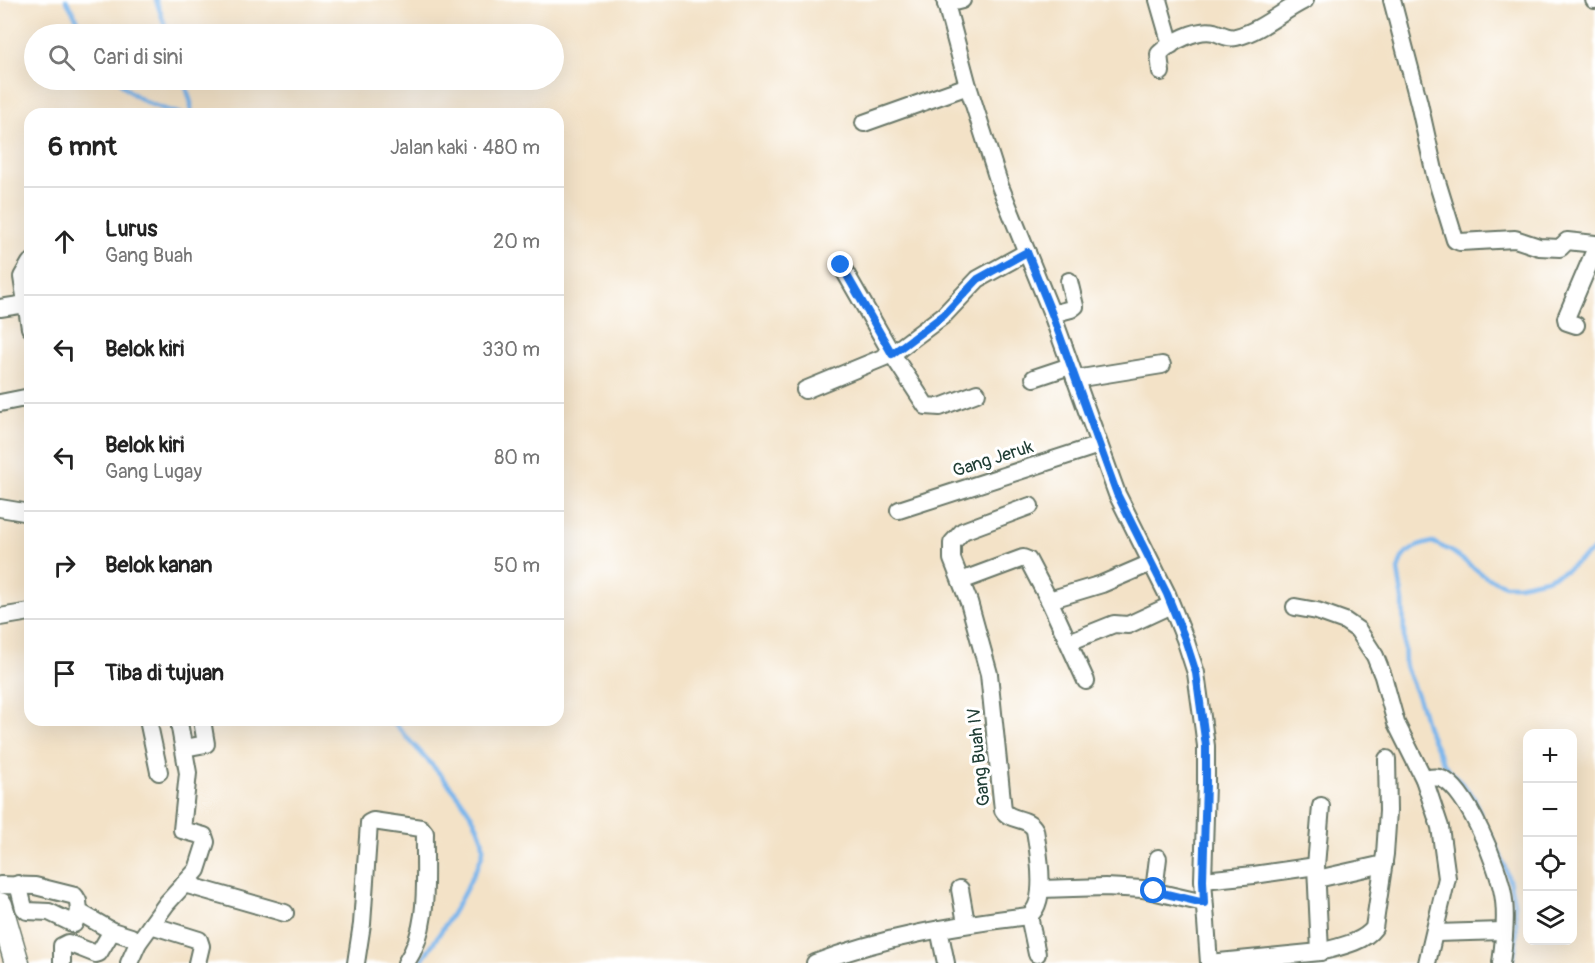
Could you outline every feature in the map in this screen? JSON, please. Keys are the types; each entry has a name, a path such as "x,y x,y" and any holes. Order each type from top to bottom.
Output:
{"street":[{"path":"1158,0 1171,45"},
{"path":"1161,72 1159,54 1171,45 1196,33 1207,31 1233,38 1267,23 1305,0"},
{"path":"1392,0 1435,175 1455,240 1460,242 1515,239 1545,248 1560,248 1567,240 1595,244"},
{"path":"951,1 968,86 1000,186 1052,314 1117,494 1171,605 1192,662 1202,705 1206,746 1203,880 1209,963 1320,952 1358,940 1371,933 1374,928 1384,864 1388,811 1387,759"},
{"path":"864,123 968,86"},
{"path":"1576,326 1566,319 1595,250"},
{"path":"805,390 892,354 944,315 978,279 1027,252"},
{"path":"841,265 892,354 923,402 929,407 940,407 977,393"},
{"path":"24,274 22,278 24,291"},
{"path":"1052,314 1075,306 1069,281"},
{"path":"0,308 24,304"},
{"path":"1034,378 1162,364"},
{"path":"0,403 24,398"},
{"name":"Gang Jeruk","path":"899,510 1099,445"},
{"path":"1030,506 963,531 955,538 951,547 952,559 961,581 1023,558 1028,560 1086,681"},
{"path":"0,508 24,512"},
{"path":"1049,600 1102,584 1151,563"},
{"name":"Gang Buah IV","path":"961,581 989,674 1003,810 1007,816 1024,820 1034,828 1041,889"},
{"path":"1069,642 1114,624 1128,625 1171,605"},
{"path":"1295,607 1317,610 1345,621 1358,630 1375,656 1383,676 1395,723 1424,779 1440,827 1447,878 1436,933 1427,963"},
{"path":"0,617 24,613"},
{"path":"149,726 159,772"},
{"path":"184,748 206,744 203,726"},
{"path":"129,963 138,943 167,903 196,870 206,842 204,836 182,830 188,773 180,728"},
{"path":"1424,779 1442,778 1449,783 1469,809 1483,833 1504,896 1501,963"},
{"path":"1320,952 1316,872 1321,806"},
{"path":"356,963 362,924 369,823 373,821 421,828 425,832 423,918 415,950 406,963"},
{"path":"1154,891 1158,858"},
{"path":"1203,880 1316,872 1384,864"},
{"path":"0,885 18,885 35,886 75,896 79,912 74,924 49,912 27,911 24,908 18,885"},
{"path":"184,885 285,914"},
{"path":"815,963 843,952 966,923 1029,916 1041,889 1105,887 1154,891 1204,903"},
{"path":"960,889 966,923"},
{"path":"0,905 9,949"},
{"path":"79,912 112,931 131,937 138,943"},
{"path":"1029,916 1037,954"},
{"path":"151,925 199,940 201,946 197,963"},
{"path":"939,929 946,963"},
{"path":"62,963 62,946 68,942 96,954 99,953 112,931"},
{"path":"1436,933 1503,931"}],"waterway":[{"path":"66,0 80,24"},
{"path":"156,0 164,24"},
{"path":"128,90 139,98 162,108"},
{"path":"187,90 191,108"},
{"path":"1480,813 1473,796 1444,764 1427,728 1405,666 1403,602 1398,570 1402,558 1418,546 1432,542 1451,551 1486,577 1505,585 1519,585 1546,579 1565,571 1595,549"},
{"path":"397,726 461,800 481,835 483,850 482,857 462,897 422,963"},
{"path":"1490,834 1504,864 1516,914 1512,963"}],"route":[{"path":"841,265 892,354 932,326 978,279 1027,252 1052,314 1117,494 1167,594 1196,673 1206,746 1204,903 1154,891"}]}
